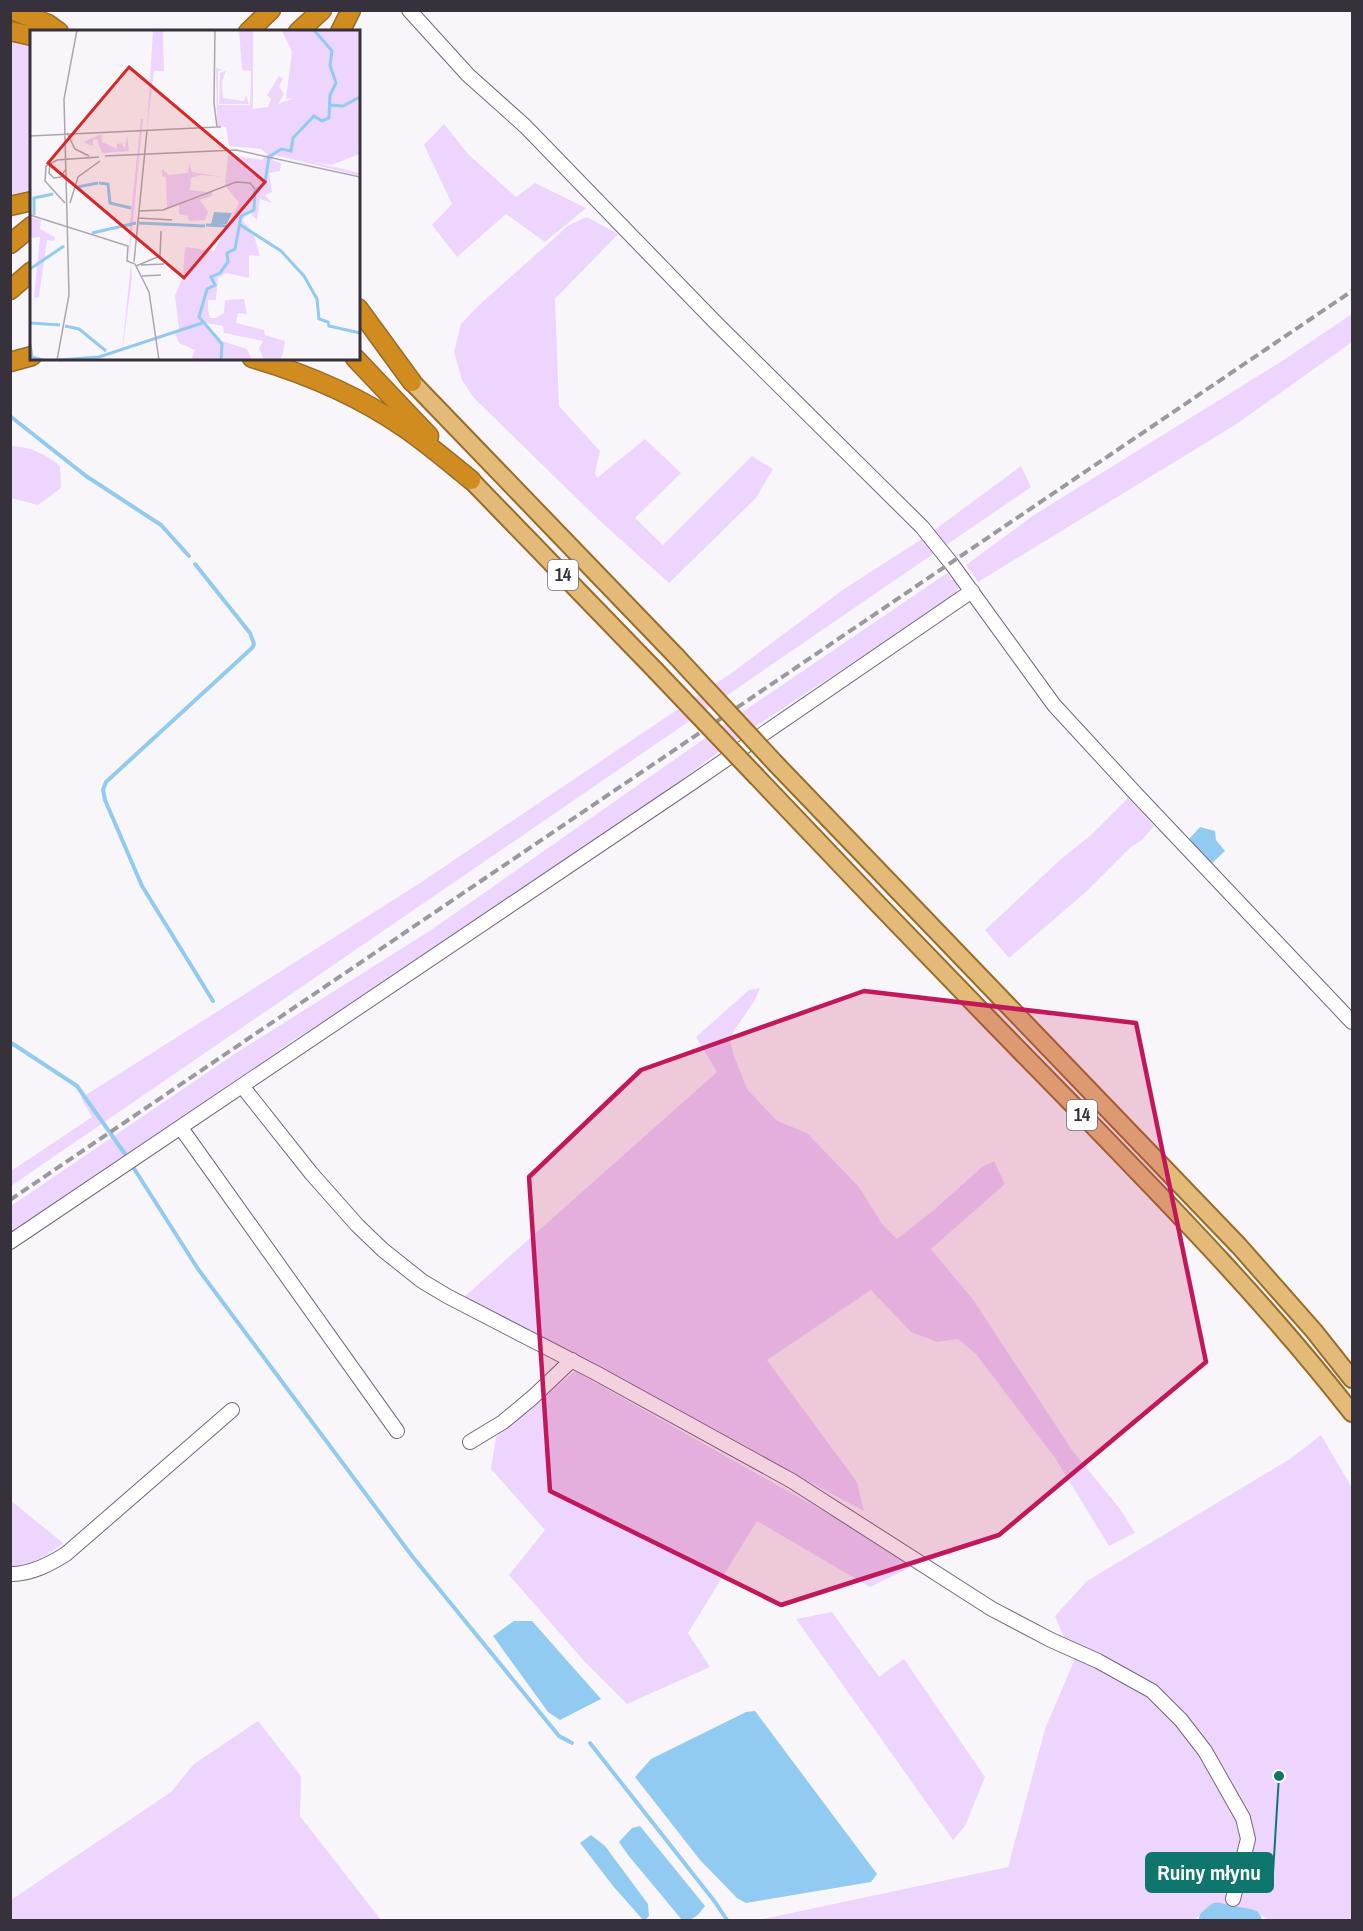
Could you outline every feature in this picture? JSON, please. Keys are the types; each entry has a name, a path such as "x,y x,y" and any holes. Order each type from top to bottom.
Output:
{"highway":[{"path":"12,10 48,24 56,30"},
{"path":"250,30 271,10"},
{"path":"300,30 322,10"},
{"path":"341,30 351,10"},
{"path":"10,32 30,36"},
{"path":"10,206 30,201"},
{"path":"10,244 30,228"},
{"path":"10,290 30,273"},
{"path":"360,311 412,382"},
{"name":"14","path":"360,330 412,382"},
{"path":"10,362 30,357"},
{"name":"14","path":"258,360 323,382 370,406 407,430 471,480"},
{"path":"357,360 471,480"}],"main road":[{"name":"14","path":"412,382 1239,1246 1353,1379"},
{"name":"14","path":"471,480 862,889 1215,1253 1297,1344 1353,1413"}],"street":[{"path":"410,10 468,75 541,141 674,281 922,527 941,549 1054,705 1353,1022"},
{"path":"10,1242 710,771 972,591"},
{"path":"242,1086 311,1173 383,1250 422,1281 572,1360 792,1481 992,1609 1051,1640 1098,1661 1152,1691 1181,1720 1204,1750 1243,1818 1248,1839 1233,1899"},
{"path":"181,1128 397,1431"},
{"path":"470,1442 511,1416 572,1360"},
{"path":"10,1574 18,1575 36,1569 66,1554 232,1410"}],"highlighted area":[{"path":"864,991 1136,1023 1206,1362 999,1535 781,1605 550,1491 529,1177 641,1070"}],"shaded area":[{"path":"11,41 30,45 30,190 11,195"},
{"path":"444,124 468,154 516,197 535,183 586,208 545,242 506,214 457,257 432,225 452,204 424,145"},
{"path":"587,217 618,234 555,299 559,406 600,451 595,473 597,478 645,439 681,473 635,518 663,545 752,456 773,469 756,498 669,583 600,521 473,397 462,380 454,352 461,324 477,307 569,225"},
{"path":"1352,314 1352,342 1235,425 978,582 966,565 1034,515 1279,363"},
{"path":"11,446 37,451 60,466 61,488 38,505 11,498"},
{"path":"1021,466 1031,487 11,1186 11,1171 92,1117 81,1098 420,883 733,672 844,589 925,537"},
{"path":"947,573 952,580 956,578 958,583 958,590 953,597 742,735 569,862 421,960 289,1043 124,1160 11,1234 11,1206 233,1055 431,930 741,713"},
{"path":"1128,798 1154,826 1087,891 1009,958 985,930 1060,860 1091,835"},
{"path":"760,988 755,1000 729,1038 747,1089 777,1121 807,1133 858,1186 883,1225 897,1239 982,1167 994,1161 1005,1184 931,1249 974,1301 1072,1450 1120,1509 1135,1533 1109,1546 1055,1458 976,1354 958,1339 937,1342 911,1332 871,1290 767,1360 857,1482 864,1511 464,1297 717,1072 696,1037 749,990"},
{"path":"575,1371 917,1564 870,1587 757,1521 688,1633 710,1667 627,1704 584,1661 509,1575 545,1530 491,1469 496,1437"},
{"path":"1321,1435 1352,1488 1352,1920 1270,1920 1252,1911 1223,1906 1209,1908 1194,1920 758,1920 1008,1867 1045,1729 1074,1661 1055,1616 1087,1581 1290,1459"},
{"path":"10,1500 63,1543 39,1559 11,1568"},
{"path":"832,1612 879,1677 904,1659 985,1777 965,1826 953,1840 796,1619"},
{"path":"258,1721 301,1776 300,1816 381,1920 11,1920 11,1900 171,1792 194,1764"}],"water":[{"path":"1200,827 1215,831 1216,840 1225,851 1211,864 1189,839"},
{"path":"514,1621 532,1621 601,1699 560,1720 548,1712 493,1636"},
{"path":"755,1711 877,1874 871,1882 746,1903 737,1898 700,1860 635,1777 651,1759 746,1712"},
{"path":"640,1826 705,1906 698,1915 682,1920 619,1842 632,1828"},
{"path":"591,1835 605,1846 648,1904 649,1916 645,1920 613,1886 580,1843"}],"waterway":[{"path":"10,416 86,476 161,525 189,556"},
{"path":"195,564 250,633 254,644 106,782 103,790 105,800 142,886 213,1001"},
{"path":"10,1042 77,1086 125,1154"},
{"path":"133,1167 198,1269 412,1556 559,1736 572,1743"},
{"path":"590,1743 727,1920"},
{"path":"1209,1920 1217,1913 1251,1920"}],"railway":[{"path":"10,1200 1352,291"}],"place":[{"name":"Ruiny młynu","path":"1279,1776"}]}
